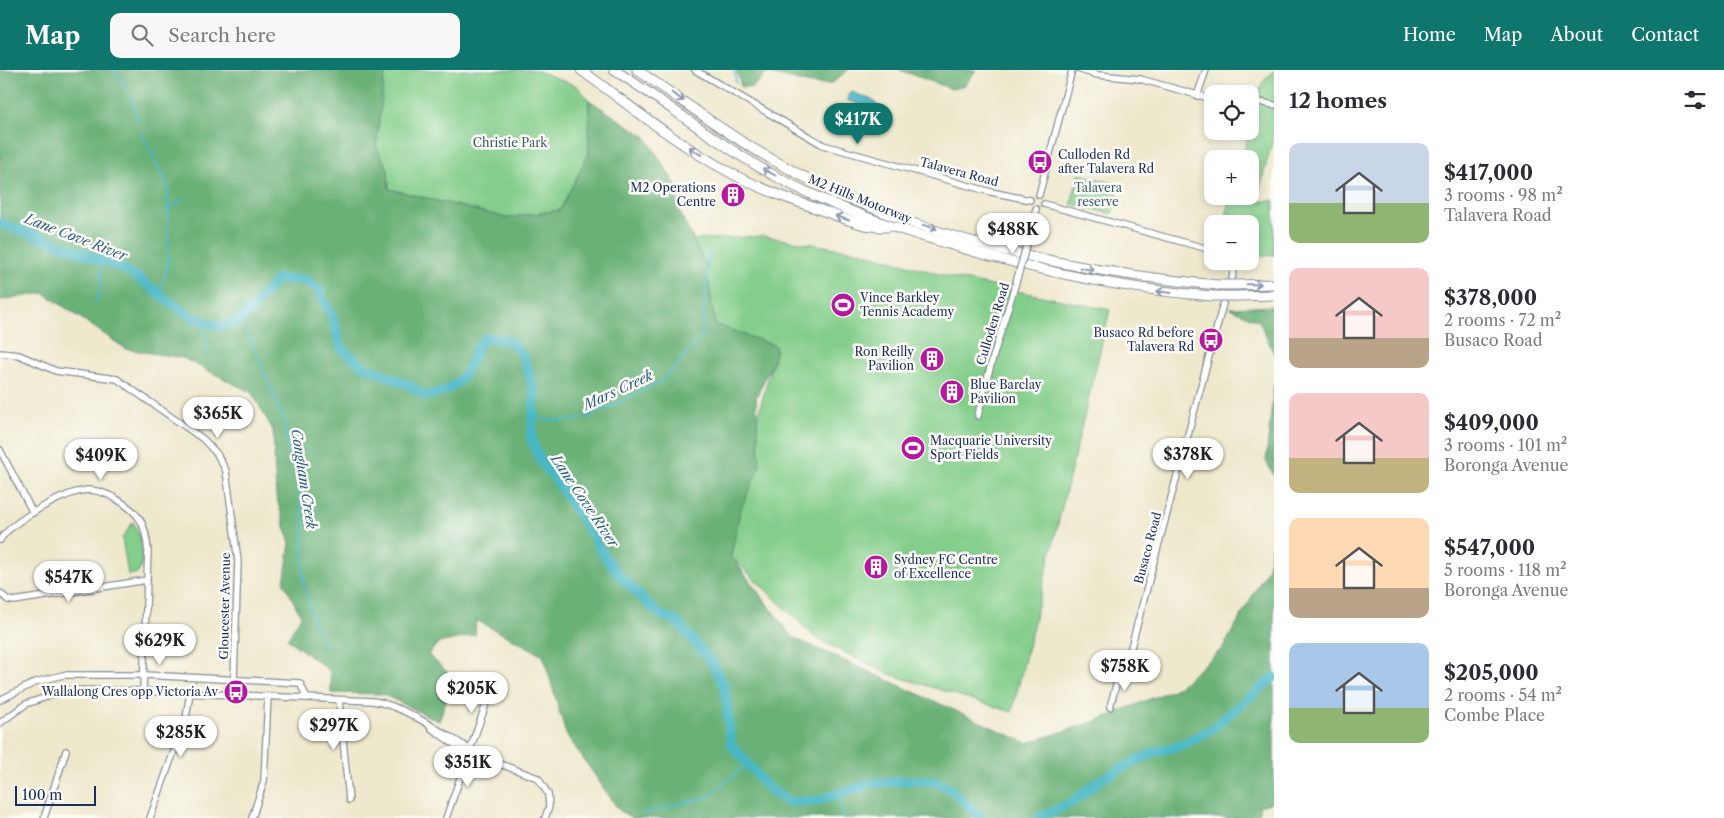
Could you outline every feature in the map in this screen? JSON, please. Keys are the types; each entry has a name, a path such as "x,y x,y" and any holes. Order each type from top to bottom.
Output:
{"highway":[{"path":"581,70 686,146 730,173 775,194 862,224 871,227 890,227"},
{"name":"M2 Hills Motorway","path":"614,70 767,172 818,197 890,227 970,251 1069,276 1127,287 1212,296 1274,295"},
{"name":"M2 Hills Motorway","path":"637,70 765,156 822,186 875,208 978,242 1072,266 1129,276 1218,284 1233,282 1274,284"}],"street":[{"name":"Talavera Road","path":"695,70 811,139 834,149 991,192 1030,200"},
{"path":"1072,70 1038,195 1030,200 1030,205 1036,209 1044,204 1204,248"},
{"path":"1080,70 1098,75 1140,79 1204,97"},
{"path":"1198,96 1206,70"},
{"path":"1259,102 1274,105"},
{"path":"1038,195 1044,199 1044,204"},
{"name":"Culloden Road","path":"978,416 999,335 1012,298 1036,209"},
{"path":"1233,270 1233,282"},
{"name":"Busaco Road","path":"1110,707 1118,678 1124,669 1130,651 1223,304"},
{"name":"Gloucester Avenue","path":"0,353 19,355 64,373 117,379 203,439 217,454 226,471 238,561 234,679"},
{"path":"0,450 33,513"},
{"path":"0,540 12,527 33,513 83,491 97,491 110,495 138,516 147,538 143,691"},
{"path":"0,593 8,600 14,601 147,580"},
{"path":"0,700 36,682 63,675 234,679 300,683 307,698"},
{"path":"446,818 491,690 491,682"},
{"path":"0,723 26,704 60,692 82,689 268,696 385,703 465,746 469,751 538,778 548,794 549,807 545,818"},
{"path":"150,818 186,718 190,693"},
{"path":"252,818 264,781 268,696"},
{"path":"339,700 349,800"},
{"path":"44,818 66,752"}],"green space":[{"path":"0,70 385,70 376,147 388,169 389,189 507,218 560,210 589,154 589,100 646,137 678,189 677,207 706,265 715,324 776,346 773,362 756,397 760,465 740,511 731,556 792,637 1027,743 1093,722 1177,688 1223,648 1268,568 1274,529 1274,802 1259,806 1260,818 632,818 619,810 566,734 543,655 476,620 475,635 438,643 428,655 454,678 439,721 382,694 331,693 330,671 287,639 301,616 284,583 290,543 276,496 273,430 252,393 183,358 126,349 44,293 0,300"},
{"name":"Christie Park","path":"385,70 536,70 577,86 589,100 589,154 560,210 507,218 389,189 388,169 376,147"},
{"path":"737,70 848,70 831,84 811,84 767,73 753,87 741,87"},
{"path":"900,70 976,70 965,85 952,89"},
{"path":"1274,70 1274,135 1259,191 1259,150 1244,150 1247,140 1259,140 1259,94 1262,83"},
{"name":"Talavera reserve","path":"1079,174 1120,185 1112,214 1071,204"},
{"path":"1274,200 1274,255 1259,257 1259,215 1226,215 1229,205 1259,205 1259,202"},
{"name":"Macquarie University Sport Fields","path":"762,236 862,252 953,278 1110,310 1012,712 889,674 817,639 722,548 776,349 557,287 569,247"},
{"path":"1274,306 1274,354 1259,321 1230,308"},
{"path":"1274,383 1274,476 1266,461"},
{"path":"133,522 142,547 142,562 138,573 128,575 122,538"}],"water":[{"path":"852,92 875,101 877,106 871,108 847,100 848,95"},
{"path":"842,113 869,122 872,128 867,130 841,121"}],"waterway":[{"path":"113,70 125,85 139,121"},
{"name":"Mars Creek","path":"735,70 736,83"},
{"path":"141,133 168,186 168,264 160,292"},
{"path":"167,210 184,199"},
{"name":"Lane Cove River","path":"0,223 121,268 188,314 215,325 228,325 243,318 278,279 306,280 319,290 333,319 341,348 361,365 409,385 425,396 447,390 458,382 467,370 477,347 485,338 509,340 523,356 535,393 531,439 541,462 557,481 601,551 618,574 657,613 676,621 712,662 725,689 731,744 768,788 789,802 816,801 873,783 922,780 937,782 951,789 981,818"},
{"name":"Mars Creek","path":"533,410 543,420 566,421 589,417 661,382 702,337 709,252"},
{"path":"95,303 101,287 100,260"},
{"name":"Congham Creek","path":"241,318 285,421 287,446 295,468 304,523 303,583 316,627 326,648"},
{"path":"203,321 208,357"},
{"name":"Lane Cove River","path":"1039,818 1074,801 1099,781 1126,766 1155,752 1182,745 1209,731 1274,677"},
{"path":"643,813 708,797 749,763"},
{"path":"837,795 843,818"}],"place":[{"name":"Culloden Rd after Talavera Rd","path":"1040,162"},
{"name":"M2 Operations Centre","path":"733,195"},
{"name":"Vince Barkley Tennis Academy","path":"843,305"},
{"name":"Busaco Rd before Talavera Rd","path":"1211,340"},
{"name":"Ron Reilly Pavilion","path":"932,359"},
{"name":"Blue Barclay Pavilion","path":"952,392"},
{"name":"Macquarie University Sport Fields","path":"913,448"},
{"name":"Sydney FC Centre of Excellence","path":"876,567"},
{"name":"Wallalong Cres opp Victoria Av","path":"236,692"}]}
